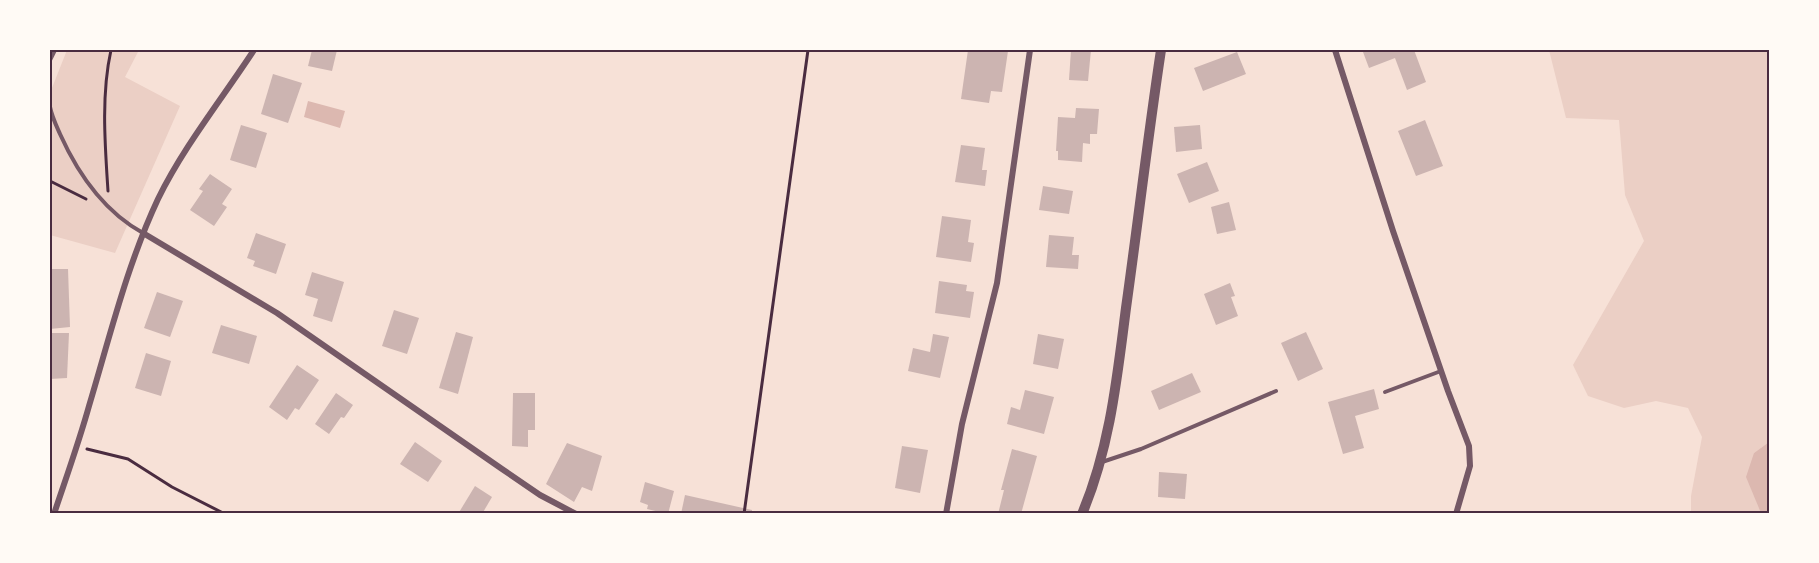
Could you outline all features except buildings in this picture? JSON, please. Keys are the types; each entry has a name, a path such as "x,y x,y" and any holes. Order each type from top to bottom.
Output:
{"street":[{"path":"54,513 130,266 143,232 181,158 254,50"},
{"path":"946,513 962,424 997,283 1030,50"},
{"path":"1082,513 1099,464 1115,396 1161,50"},
{"path":"1335,50 1393,231 1469,446 1470,466 1456,513"},
{"path":"143,232 277,313 502,470 540,495 576,513"}],"lane":[{"path":"50,60 55,50"},
{"path":"50,107 65,145 85,180 125,223 143,232"},
{"path":"1385,392 1441,371"},
{"path":"1099,464 1141,449 1276,391"}],"path":[{"path":"50,182 109,208 104,140 107,67 111,50"},
{"path":"744,513 808,50"},
{"path":"76,447 128,459 172,487 225,513"}],"shaded area":[{"path":"67,50 139,50 125,77 180,106 115,253 50,235 50,93"},
{"path":"1549,50 1769,50 1769,442 1754,453 1761,513 1691,513 1691,496 1702,437 1688,408 1656,401 1624,408 1588,396 1573,365 1644,241 1625,195 1619,120 1566,118"},
{"path":"308,101 345,111 340,128 304,117"},
{"path":"1769,442 1769,513 1761,513 1746,477 1754,453"}]}
